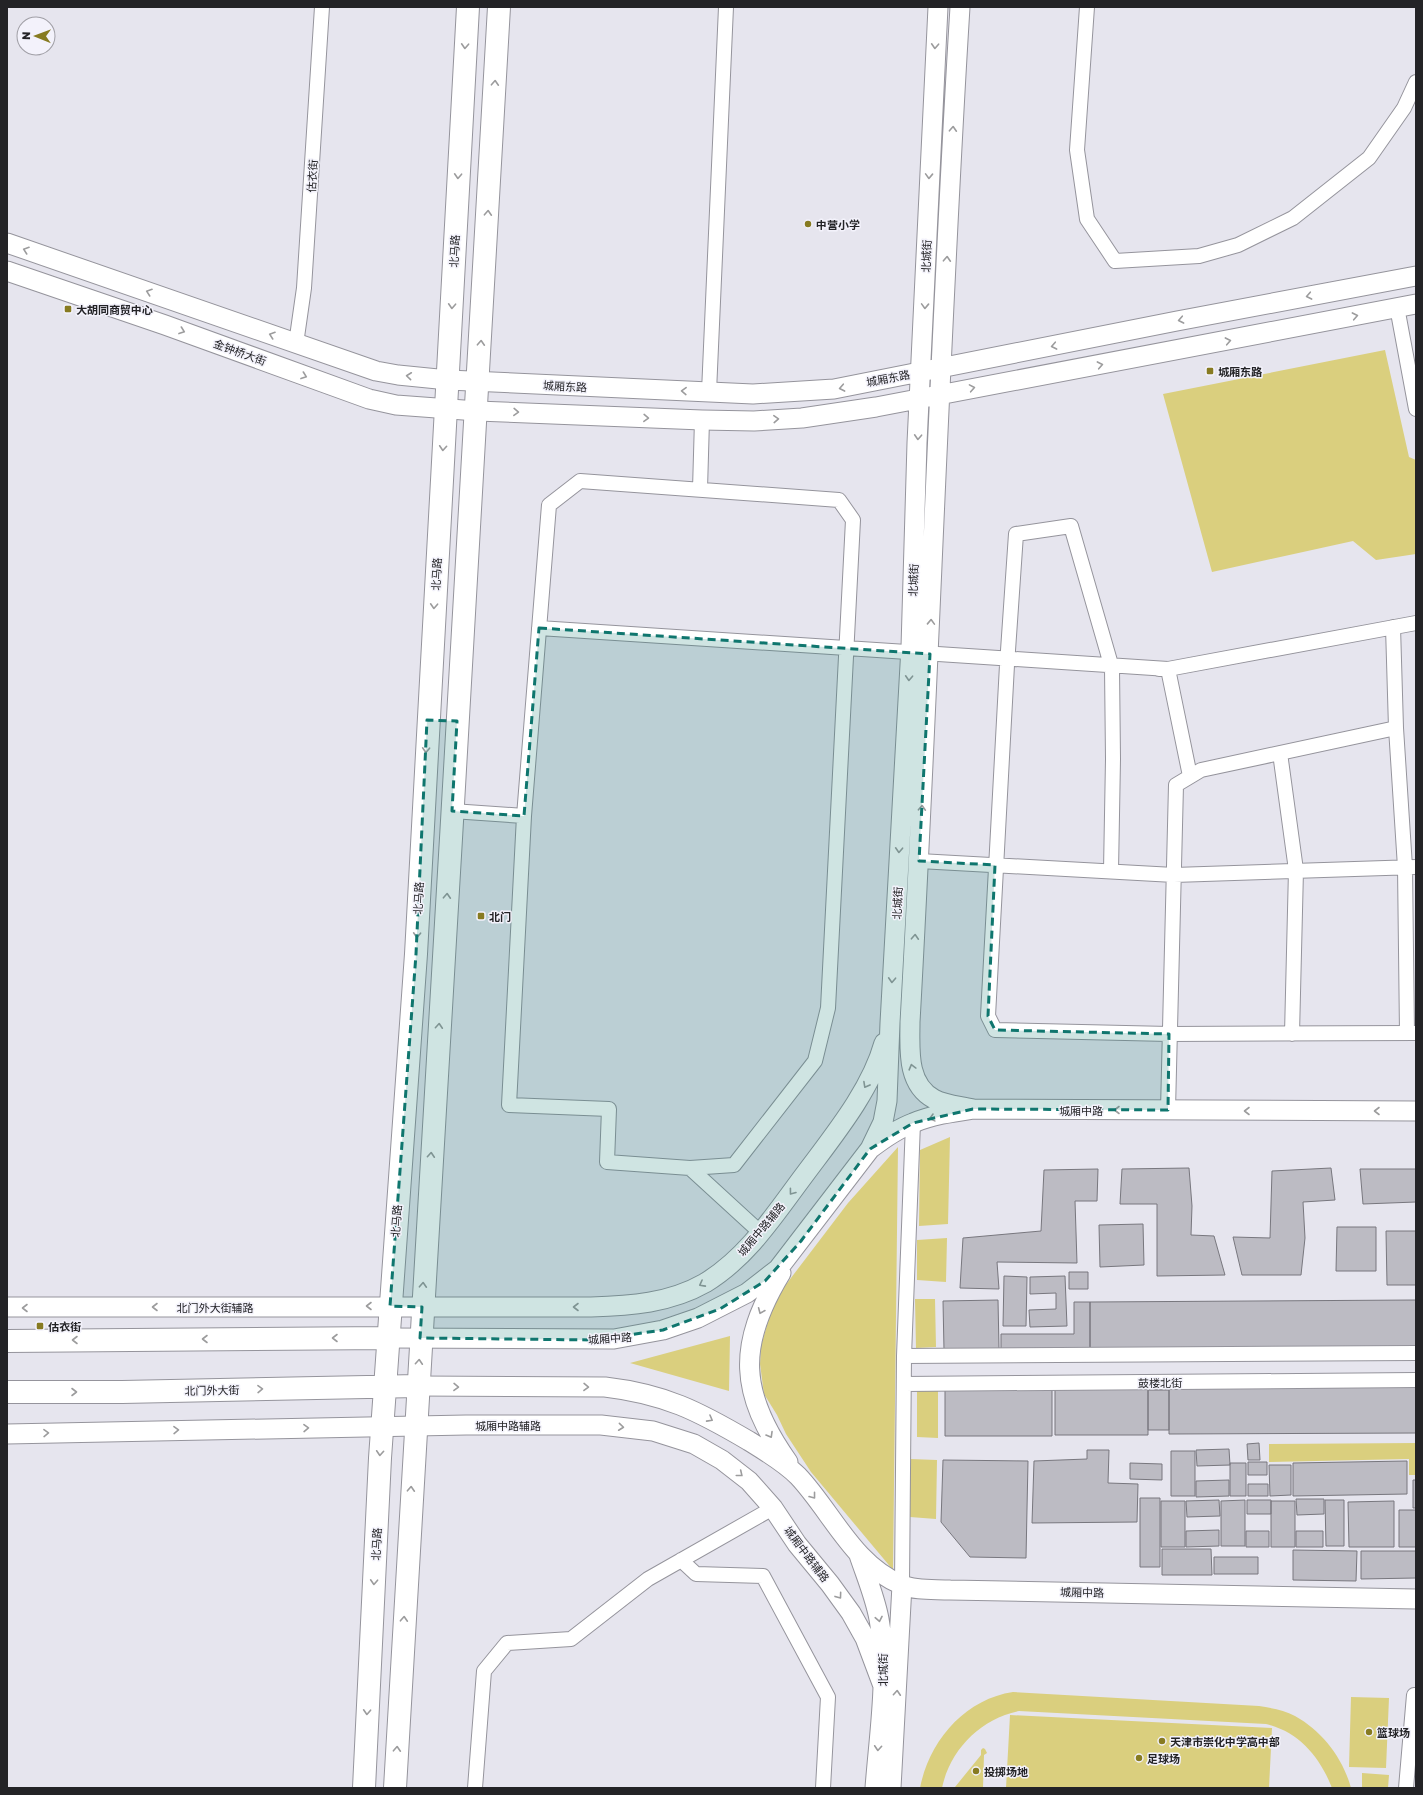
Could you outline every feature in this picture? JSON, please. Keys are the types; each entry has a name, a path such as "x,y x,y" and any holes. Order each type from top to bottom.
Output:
{"main road":[{"name":"北马路","path":"364,1788 382,1426 416,954 427,720 448,380 468,7"},
{"path":"394,1788 414,1426 479,382 499,7"},
{"path":"427,720 457,721"},
{"path":"7,1340 388,1338"},
{"name":"北门外大街","path":"7,1392 130,1392 417,1386"}],"street":[{"name":"估衣街","path":"296,344 304,280 322,7"},
{"path":"709,392 726,7"},
{"name":"北城街","path":"870,1149 883,1122 887,1101 910,650 932,98 938,7"},
{"name":"北城街","path":"960,7 941,368 929,659 910,1022 910,1060 917,1082 924,1092 934,1099 973,1109"},
{"path":"1087,7 1076,150 1087,219 1115,261 1199,256 1238,245 1293,218 1369,158 1404,108 1416,82"},
{"path":"7,243 376,371 398,375 448,380"},
{"name":"金钟桥大街","path":"7,271 165,325 369,399 396,405 477,411"},
{"name":"城厢东路","path":"448,380 753,394 834,389 1177,321 1416,276"},
{"path":"477,411 754,421 816,416 876,407 1416,304"},
{"path":"1397,308 1416,409"},
{"path":"700,490 702,420"},
{"path":"580,481 839,500 853,520 828,1008 815,1061 734,1165 690,1168 607,1162 609,1109 509,1105 524,816 539,628 548,505 580,481"},
{"path":"1111,871 1113,759 1112,667 1071,526 1016,534 1007,662 988,1016 995,1030 1169,1034 1412,1033 1410,867 1396,728 1393,627"},
{"path":"539,628 910,650 929,659 1168,669 1416,623"},
{"path":"1168,669 1190,776"},
{"path":"1168,1110 1176,785 1200,770 1396,728"},
{"path":"1280,753 1296,870 1292,1034"},
{"path":"452,811 524,816"},
{"path":"919,861 1174,875 1410,867"},
{"name":"城厢中路辅路","path":"422,1307 590,1307 637,1305 655,1302 689,1290 712,1278 735,1260 761,1233 833,1136 864,1088 877,1064 890,1023"},
{"name":"城厢中路","path":"388,1338 594,1340 630,1337 663,1330 705,1315 747,1293 778,1269 801,1241 870,1149 913,1123 950,1113 973,1109 1416,1111"},
{"path":"902,1585 904,1356 913,1123"},
{"path":"690,1168 761,1233"},
{"name":"城厢中路","path":"801,1241 771,1289 761,1310 753,1333 750,1356 751,1384 758,1412 777,1446 798,1476 859,1555 877,1570 902,1585 927,1589 950,1590 1416,1599"},
{"name":"北门外大街辅路","path":"7,1308 422,1307"},
{"path":"904,1356 1416,1353"},
{"name":"鼓楼北街","path":"904,1384 1416,1380"},
{"name":"城厢中路","path":"417,1386 605,1387 631,1390 657,1396 684,1405 728,1428 774,1457 798,1476"},
{"name":"城厢中路辅路","path":"414,1426 601,1425 653,1431 694,1444 722,1460 749,1482 773,1508 797,1544 830,1584 851,1613 865,1638 882,1686"},
{"path":"7,1434 414,1426"},
{"path":"475,1788 484,1671 507,1643 570,1639 648,1579 773,1508"},
{"name":"北城街","path":"859,1555 873,1596 879,1620 882,1646 882,1686 876,1788"},
{"path":"681,1560 696,1574 763,1576 828,1697 823,1788"},
{"name":"北城街","path":"891,1788 902,1585"},
{"path":"1406,1788 1414,1695"}],"highlighted area":[{"path":"539,628 930,654 919,861 995,865 988,1016 995,1030 1169,1034 1168,1110 973,1109 913,1123 870,1149 801,1241 765,1281 720,1309 663,1330 594,1340 420,1338 422,1307 390,1306 416,954 427,720 457,721 452,811 524,816"}],"shaded area":[{"path":"1385,350 1409,457 1416,460 1416,554 1376,560 1353,541 1212,572 1163,394"},
{"path":"950,1137 948,1224 919,1226 920,1150"},
{"path":"898,1147 893,1570 811,1472 786,1434 777,1415 764,1394 760,1364 761,1346 771,1311 778,1295 848,1203"},
{"path":"947,1238 946,1282 917,1280 917,1240"},
{"path":"915,1299 935,1299 936,1347 916,1348"},
{"path":"730,1336 729,1391 630,1363"},
{"path":"938,1390 938,1438 917,1437 917,1391"},
{"path":"1416,1443 1416,1475 1409,1475 1409,1459 1269,1462 1269,1444"},
{"path":"910,1459 937,1460 936,1519 910,1517"},
{"path":"1013,1692 1273,1708 1295,1716 1314,1729 1322,1737 1330,1746 1343,1766 1351,1788 1332,1788 1315,1756 1307,1747 1289,1733 1266,1724 1019,1711 992,1721 969,1738 952,1761 942,1788 920,1788 932,1754 952,1725 979,1703 996,1696"},
{"name":"篮球场","path":"1351,1697 1389,1698 1386,1768 1349,1767"},
{"name":"足球场","path":"1010,1715 1272,1728 1269,1788 1006,1788"},
{"name":"投掷场地","path":"983,1748 987,1753 984,1755 983,1788 955,1787 981,1755 981,1750"},
{"path":"1362,1773 1389,1775 1388,1788 1362,1788"}],"building":[{"path":"1189,1168 1192,1206 1191,1235 1214,1236 1225,1275 1157,1276 1157,1204 1120,1204 1122,1169"},
{"path":"1331,1168 1335,1200 1303,1202 1305,1238 1301,1275 1242,1275 1233,1237 1270,1238 1272,1171"},
{"path":"1098,1169 1097,1201 1075,1201 1077,1263 997,1262 999,1289 960,1288 963,1238 1041,1231 1044,1170"},
{"path":"1360,1169 1416,1169 1416,1202 1363,1204"},
{"path":"1143,1224 1144,1265 1100,1267 1099,1225"},
{"path":"1337,1227 1376,1227 1376,1271 1336,1271"},
{"path":"1386,1231 1416,1231 1416,1285 1387,1285"},
{"path":"1069,1272 1088,1272 1088,1289 1069,1289"},
{"path":"1004,1276 1027,1277 1026,1326 1003,1326"},
{"path":"1065,1276 1067,1326 1030,1327 1029,1310 1056,1309 1056,1293 1030,1294 1030,1277"},
{"path":"998,1300 999,1349 944,1350 943,1301"},
{"path":"1416,1300 1416,1348 1090,1349 1090,1302"},
{"path":"1074,1302 1090,1302 1090,1349 1001,1350 1001,1334 1074,1334"},
{"path":"1416,1387 1416,1433 1169,1434 1169,1388"},
{"path":"1055,1388 1148,1388 1148,1435 1055,1435"},
{"path":"945,1389 1052,1389 1052,1436 945,1436"},
{"path":"1148,1390 1169,1390 1169,1430 1148,1430"},
{"path":"1259,1443 1260,1460 1248,1460 1247,1444"},
{"path":"1229,1449 1230,1465 1197,1466 1196,1450"},
{"path":"1087,1450 1109,1450 1108,1483 1138,1484 1137,1522 1032,1523 1034,1461 1087,1459"},
{"path":"1171,1451 1195,1451 1195,1496 1171,1496"},
{"path":"943,1460 1028,1461 1026,1558 970,1557 941,1522"},
{"path":"1407,1461 1407,1494 1293,1496 1293,1463"},
{"path":"1248,1462 1267,1462 1267,1475 1248,1475"},
{"path":"1130,1463 1162,1464 1162,1480 1130,1479"},
{"path":"1230,1463 1246,1463 1246,1496 1230,1496"},
{"path":"1269,1465 1291,1465 1291,1495 1270,1496"},
{"path":"1229,1480 1229,1496 1196,1497 1196,1481"},
{"path":"1413,1480 1416,1480 1416,1508 1413,1508"},
{"path":"1248,1484 1268,1484 1268,1496 1248,1496"},
{"path":"1140,1498 1160,1498 1160,1567 1140,1567"},
{"path":"1296,1499 1324,1499 1324,1514 1297,1515"},
{"path":"1219,1500 1220,1516 1187,1517 1186,1501"},
{"path":"1245,1500 1245,1546 1221,1546 1221,1501"},
{"path":"1247,1500 1271,1500 1271,1514 1247,1514"},
{"path":"1325,1500 1344,1500 1344,1546 1326,1546"},
{"path":"1161,1501 1185,1501 1185,1547 1161,1547"},
{"path":"1271,1501 1295,1501 1295,1547 1271,1547"},
{"path":"1394,1501 1394,1547 1349,1547 1348,1502"},
{"path":"1399,1510 1416,1510 1416,1547 1399,1547"},
{"path":"1219,1530 1219,1546 1186,1547 1186,1531"},
{"path":"1246,1531 1269,1531 1269,1547 1246,1547"},
{"path":"1296,1531 1323,1531 1323,1547 1296,1547"},
{"path":"1162,1549 1211,1549 1212,1575 1162,1575"},
{"path":"1293,1550 1357,1551 1356,1581 1293,1580"},
{"path":"1361,1551 1416,1551 1416,1578 1361,1579"},
{"path":"1214,1557 1258,1557 1258,1574 1214,1574"}],"place":[{"name":"中营小学","path":"808,224"},
{"name":"大胡同商贸中心","path":"68,309"},
{"name":"城厢东路","path":"1210,371"},
{"name":"北门","path":"481,916"},
{"name":"估衣街","path":"40,1326"},
{"name":"篮球场","path":"1369,1732"},
{"name":"天津市崇化中学高中部","path":"1162,1741"},
{"name":"足球场","path":"1139,1758"},
{"name":"投掷场地","path":"976,1771"}]}
